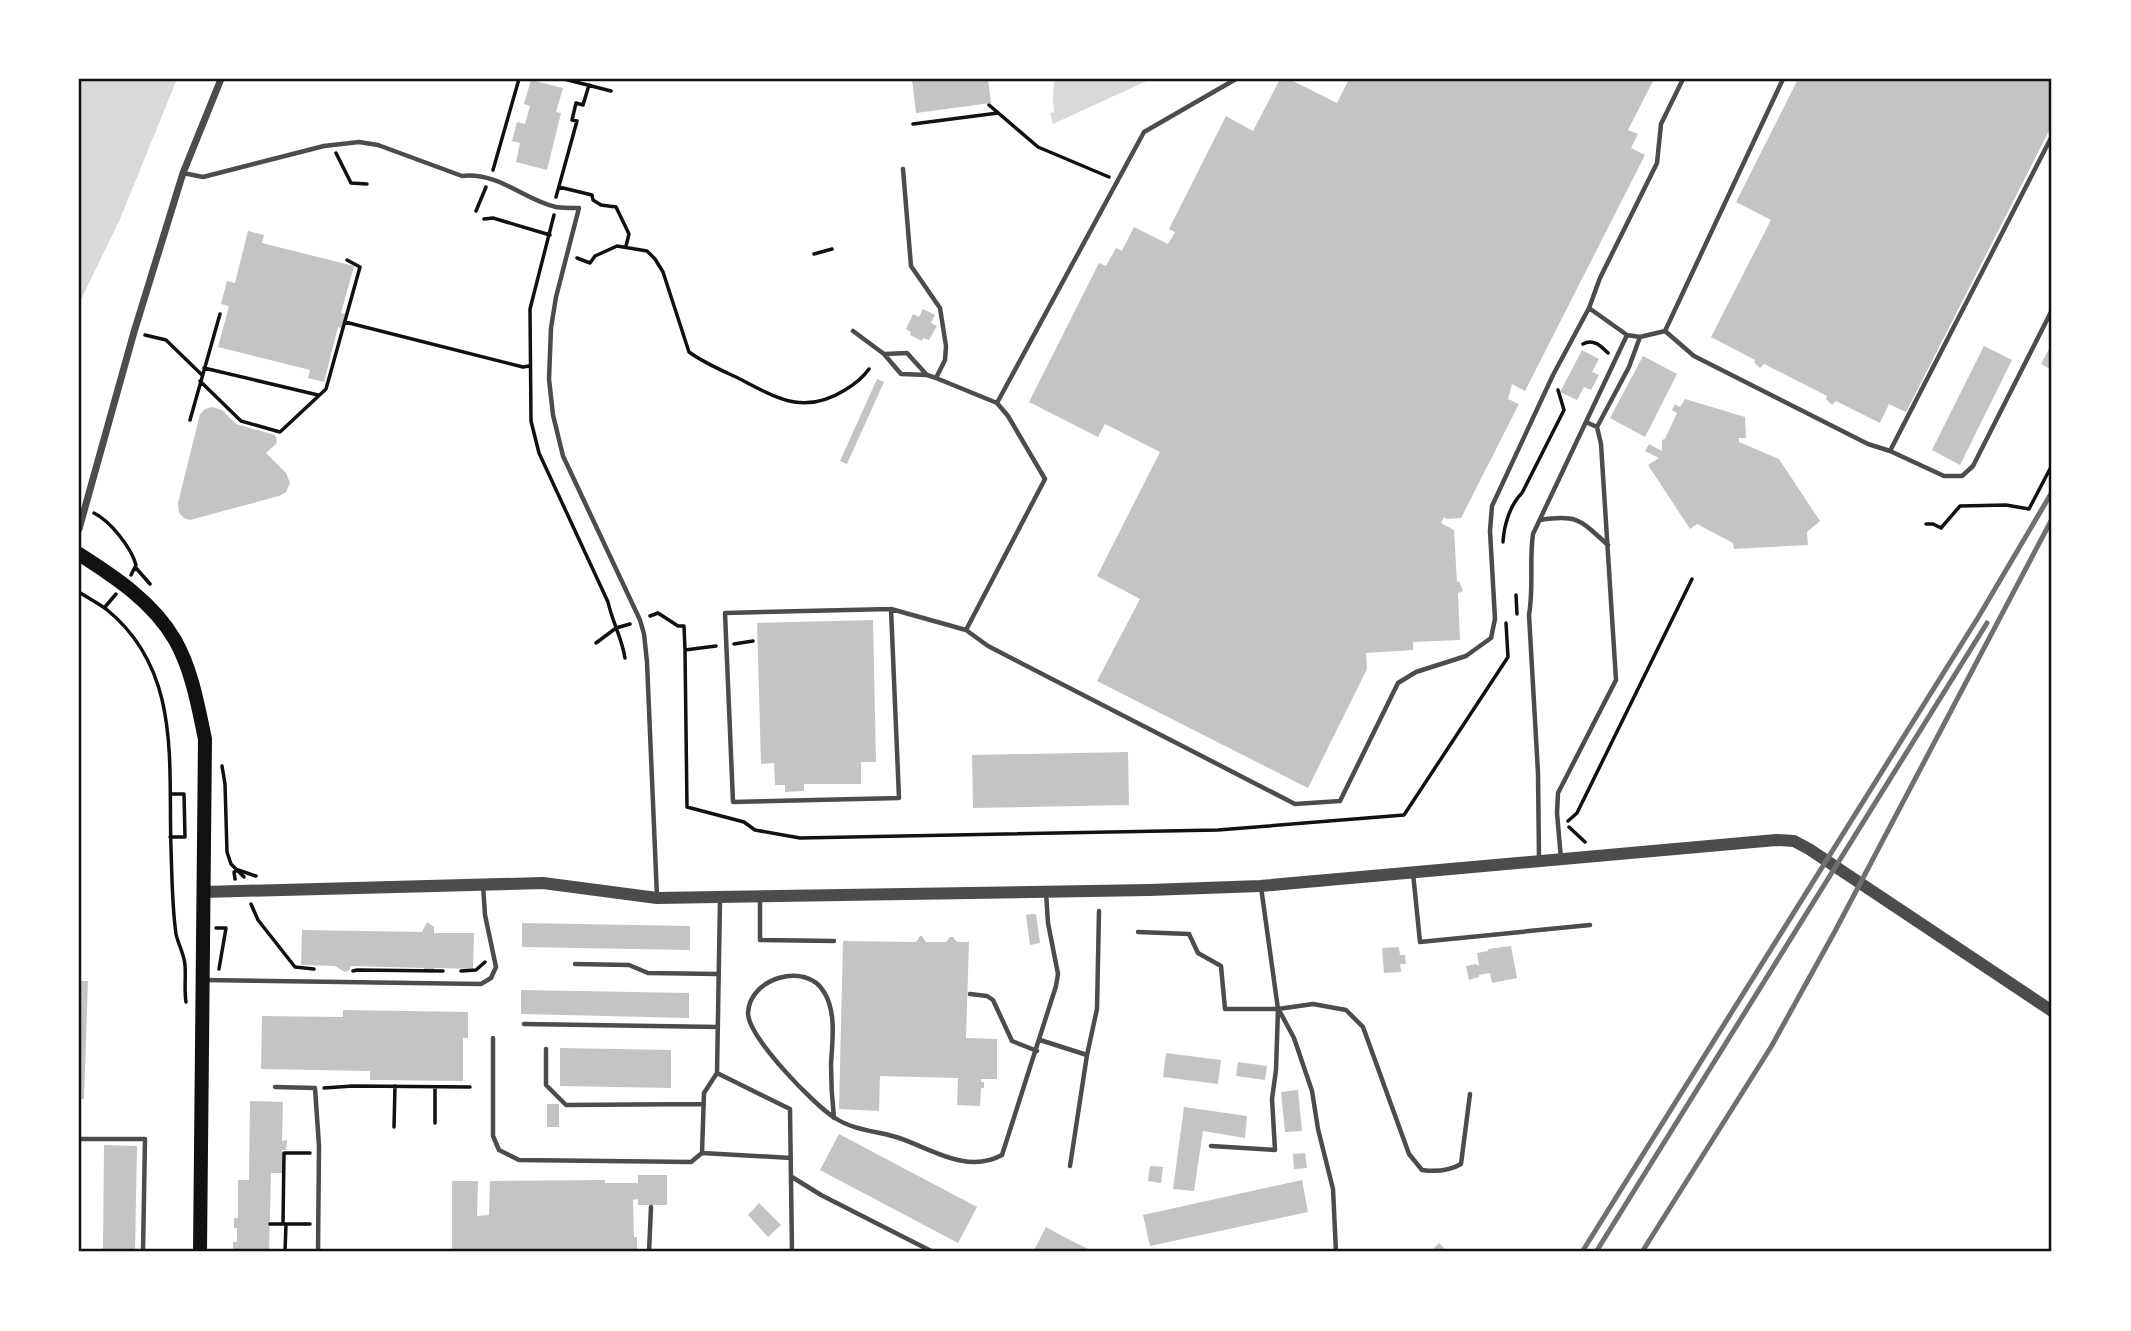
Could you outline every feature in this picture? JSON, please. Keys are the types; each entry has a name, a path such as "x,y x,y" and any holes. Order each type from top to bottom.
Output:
{"main road":[{"path":"79,554 141,598 174,639 188,672 205,739 202,831 204,892 200,1252"}],"street":[{"path":"79,529 134,332 183,173 221,79"},
{"path":"204,892 543,883 657,898 720,898 1260,886 1776,840 1794,841 2052,1012"}],"lane":[{"path":"997,403 1144,132 1236,79"},
{"path":"891,609 899,798 733,802 725,613 891,609 966,630 988,646 1295,804 1340,801 1398,683 1416,672 1466,656 1491,638 1495,619 1490,531 1492,506 1553,374 1589,308 1600,278 1657,163 1661,124 1683,79"},
{"path":"1665,331 1783,79"},
{"path":"1891,451 2052,136"},
{"path":"183,173 203,177 331,145 359,142 378,145 462,176 489,178 555,207 579,208 556,297 551,328 549,379 553,415 563,456 640,620 644,634 657,898"},
{"path":"903,169 911,266 940,308 946,346 945,360 936,377"},
{"path":"1589,308 1627,335 1640,337 1665,331"},
{"path":"1665,331 1694,355 1868,444 1891,451 1944,476 1962,476 1968,472 2052,310"},
{"path":"853,331 884,354 901,374 936,377 997,403 1008,416 1045,479 966,630"},
{"path":"1539,862 1538,773 1529,615 1533,593 1533,534 1627,335"},
{"path":"1561,860 1558,793 1616,680 1609,546 1601,444 1597,427 1629,367 1640,337"},
{"path":"884,354 907,353 927,375"},
{"path":"1586,422 1597,427"},
{"path":"1539,520 1566,516 1579,520 1609,546"},
{"path":"1413,873 1420,942 1590,925"},
{"path":"203,980 481,984 491,978 496,967 482,885"},
{"path":"1211,1146 1275,1150 1272,1100 1278,1009 1260,886"},
{"path":"834,1118 831,1098 834,1032 824,991 809,978 779,977 759,991 751,1001 748,1015 755,1035 805,1092 834,1118 854,1127 898,1137 935,1154 979,1162 1002,1155 1037,1051 1058,974 1048,923 1046,891"},
{"path":"760,897 760,940 834,942"},
{"path":"493,1038 493,1136 499,1150 519,1160 691,1163 702,1153 704,1093 717,1073 720,898"},
{"path":"1070,1166 1097,1009 1099,911"},
{"path":"1138,932 1189,934 1199,953 1221,966 1225,1009 1278,1009 1313,1004 1346,1010 1363,1027 1409,1154 1422,1170 1434,1172 1461,1164 1470,1094"},
{"path":"575,964 629,965 648,973 719,974"},
{"path":"970,994 987,996 993,1000 1012,1041 1037,1051"},
{"path":"1278,1009 1294,1038 1312,1091 1333,1189 1336,1252"},
{"path":"524,1024 718,1027"},
{"path":"1040,1040 1087,1055"},
{"path":"546,1049 546,1085 566,1105 704,1104"},
{"path":"717,1073 790,1109 792,1252"},
{"path":"275,1087 315,1088 318,1252"},
{"path":"79,1139 145,1139 143,1252"},
{"path":"702,1153 791,1158"},
{"path":"791,1177 933,1252"},
{"path":"649,1252 651,1207"}],"path":[{"path":"476,211 496,164 519,79"},
{"path":"564,79 611,91"},
{"path":"589,85 583,105 576,103 572,120 577,121 530,309 531,421 539,453 608,601 625,658"},
{"path":"989,105 1038,147 1117,180"},
{"path":"913,124 998,113"},
{"path":"331,145 351,183 367,184"},
{"path":"559,187 592,195 593,200 601,205 616,206 629,234 626,246"},
{"path":"484,219 493,218 550,235"},
{"path":"577,258 590,263 595,256 610,248 626,246 646,251 660,265 689,352 776,398 800,405 821,402 862,380 869,369"},
{"path":"814,254 832,249"},
{"path":"200,381 241,421 280,432 326,388 360,267 347,260"},
{"path":"190,420 220,314"},
{"path":"345,322 523,367 530,366"},
{"path":"146,335 166,340 202,375"},
{"path":"1582,344 1587,341 1594,342 1608,353"},
{"path":"204,368 319,395"},
{"path":"1502,551 1509,514 1564,410 1558,392 1564,379"},
{"path":"1926,524 1941,528 1961,506 2006,505 2029,509 2052,465"},
{"path":"93,512 104,518 132,554 136,565 133,573"},
{"path":"1586,848 1585,841 1566,824 1577,813 1692,579"},
{"path":"79,592 105,608 130,632 158,685 169,732 170,837 177,938 185,963"},
{"path":"105,608 115,595"},
{"path":"596,643 617,628 658,613 678,626 684,626 687,807 744,822 755,830 800,838 1218,830 1404,815 1508,657 1506,617"},
{"path":"685,650 753,641"},
{"path":"170,794 184,794 185,837 170,837"},
{"path":"247,904 251,904 258,920 295,967 318,970"},
{"path":"345,974 357,970 476,970 485,963"},
{"path":"394,1086 394,1127"},
{"path":"435,1087 435,1123"},
{"path":"315,1088 470,1087"},
{"path":"285,1252 285,1153 318,1153"},
{"path":"270,1223 318,1224"}],"shaded area":[{"path":"79,79 177,79 120,219 79,304"},
{"path":"1054,79 1151,79 1053,124 1050,113 1054,112"}],"building":[{"path":"912,79 988,79 991,103 916,113"},
{"path":"1280,79 1289,79 1337,103 1349,79 1654,79 1628,130 1638,134 1631,148 1645,155 1525,391 1512,384 1508,399 1519,404 1461,518 1444,517 1441,523 1454,530 1457,582 1459,581 1463,591 1458,593 1460,640 1413,642 1413,650 1366,653 1367,669 1308,788 1097,681 1140,599 1097,576 1160,452 1105,424 1098,437 1029,402 1099,263 1106,266 1116,248 1122,251 1134,227 1168,244 1175,232 1169,229 1226,116 1253,131"},
{"path":"1798,79 2052,79 2052,125 1906,412 1889,404 1880,423 1836,401 1832,405 1826,399 1827,396 1764,364 1760,368 1755,360 1711,337 1771,220 1736,202"},
{"path":"531,80 563,88 556,112 561,113 547,170 516,162 520,143 512,141 517,122 525,124 530,106 524,104"},
{"path":"248,231 264,235 262,243 354,266 341,313 345,314 341,328 338,327 324,382 308,378 310,370 218,347 229,306 221,304 227,281 235,283"},
{"path":"923,309 935,315 931,323 937,326 929,340 923,338 922,341 910,335 911,332 906,329 913,314 919,317"},
{"path":"2052,343 2052,370 2041,364"},
{"path":"1984,346 2012,360 1960,465 1932,450"},
{"path":"1582,350 1599,359 1592,372 1599,375 1591,390 1584,387 1577,400 1560,392"},
{"path":"1643,356 1677,374 1645,437 1610,418"},
{"path":"877,379 884,382 847,464 840,461"},
{"path":"1685,399 1745,417 1746,438 1739,438 1739,442 1779,459 1820,521 1807,532 1808,545 1734,549 1733,543 1697,524 1690,529 1648,465 1659,458 1645,451 1649,444 1662,451 1662,440 1665,439 1677,413 1672,410 1675,404 1680,407"},
{"path":"212,407 222,410 236,424 275,435 276,444 266,453 286,473 290,483 286,492 279,496 190,520 179,513 178,503 200,414"},
{"path":"873,620 876,762 861,762 861,784 804,784 804,791 785,792 785,785 775,785 774,763 761,764 757,623"},
{"path":"1128,752 1129,805 973,808 972,755"},
{"path":"1036,914 1040,943 1030,945 1026,915"},
{"path":"427,922 434,927 434,933 474,933 473,969 434,968 434,971 429,973 424,971 424,968 350,966 350,970 345,972 335,966 301,965 302,930 422,932"},
{"path":"522,923 690,926 690,950 522,947"},
{"path":"920,936 926,942 946,942 953,937 957,942 969,942 966,1038 997,1039 997,1079 981,1079 984,1088 981,1088 980,1106 957,1105 958,1078 880,1076 879,1111 839,1109 843,941 916,942"},
{"path":"1511,946 1517,978 1492,983 1490,973 1469,980 1466,966 1479,966 1477,953"},
{"path":"1399,947 1400,955 1405,955 1406,964 1400,964 1401,972 1384,973 1382,948"},
{"path":"79,981 88,981 84,1099 79,1099"},
{"path":"521,990 689,993 689,1018 521,1014"},
{"path":"343,1010 468,1012 468,1038 463,1038 463,1081 370,1080 370,1071 261,1069 262,1016 343,1017"},
{"path":"560,1048 671,1050 671,1088 560,1086"},
{"path":"1166,1053 1221,1060 1218,1084 1163,1077"},
{"path":"1238,1062 1267,1066 1265,1080 1236,1076"},
{"path":"1298,1090 1302,1131 1285,1132 1281,1092"},
{"path":"250,1101 283,1102 282,1141 287,1140 286,1150 282,1150 282,1173 271,1173 269,1252 233,1252 233,1242 237,1242 234,1218 238,1218 238,1180 249,1180"},
{"path":"547,1104 559,1104 559,1127 547,1127"},
{"path":"1184,1107 1247,1116 1245,1138 1203,1131 1194,1191 1173,1189"},
{"path":"839,1134 977,1207 958,1243 820,1170"},
{"path":"104,1145 137,1146 135,1252 103,1252"},
{"path":"1305,1153 1307,1168 1294,1169 1293,1154"},
{"path":"1150,1166 1163,1167 1161,1183 1148,1181"},
{"path":"638,1175 667,1175 667,1205 638,1205 638,1199 633,1200 637,1252 452,1252 452,1181 478,1181 477,1216 489,1215 490,1181 605,1180 605,1183 638,1183"},
{"path":"1302,1180 1308,1212 1150,1246 1143,1215"},
{"path":"759,1203 781,1225 768,1237 748,1215"},
{"path":"1046,1227 1062,1236 1094,1252 1033,1252"},
{"path":"1439,1243 1448,1252 1430,1252"}],"railway":[{"path":"1582,1252 1979,616 2052,492"},
{"path":"1642,1252 1771,1047 2052,519"},
{"path":"1596,1252 1987,623"}]}
